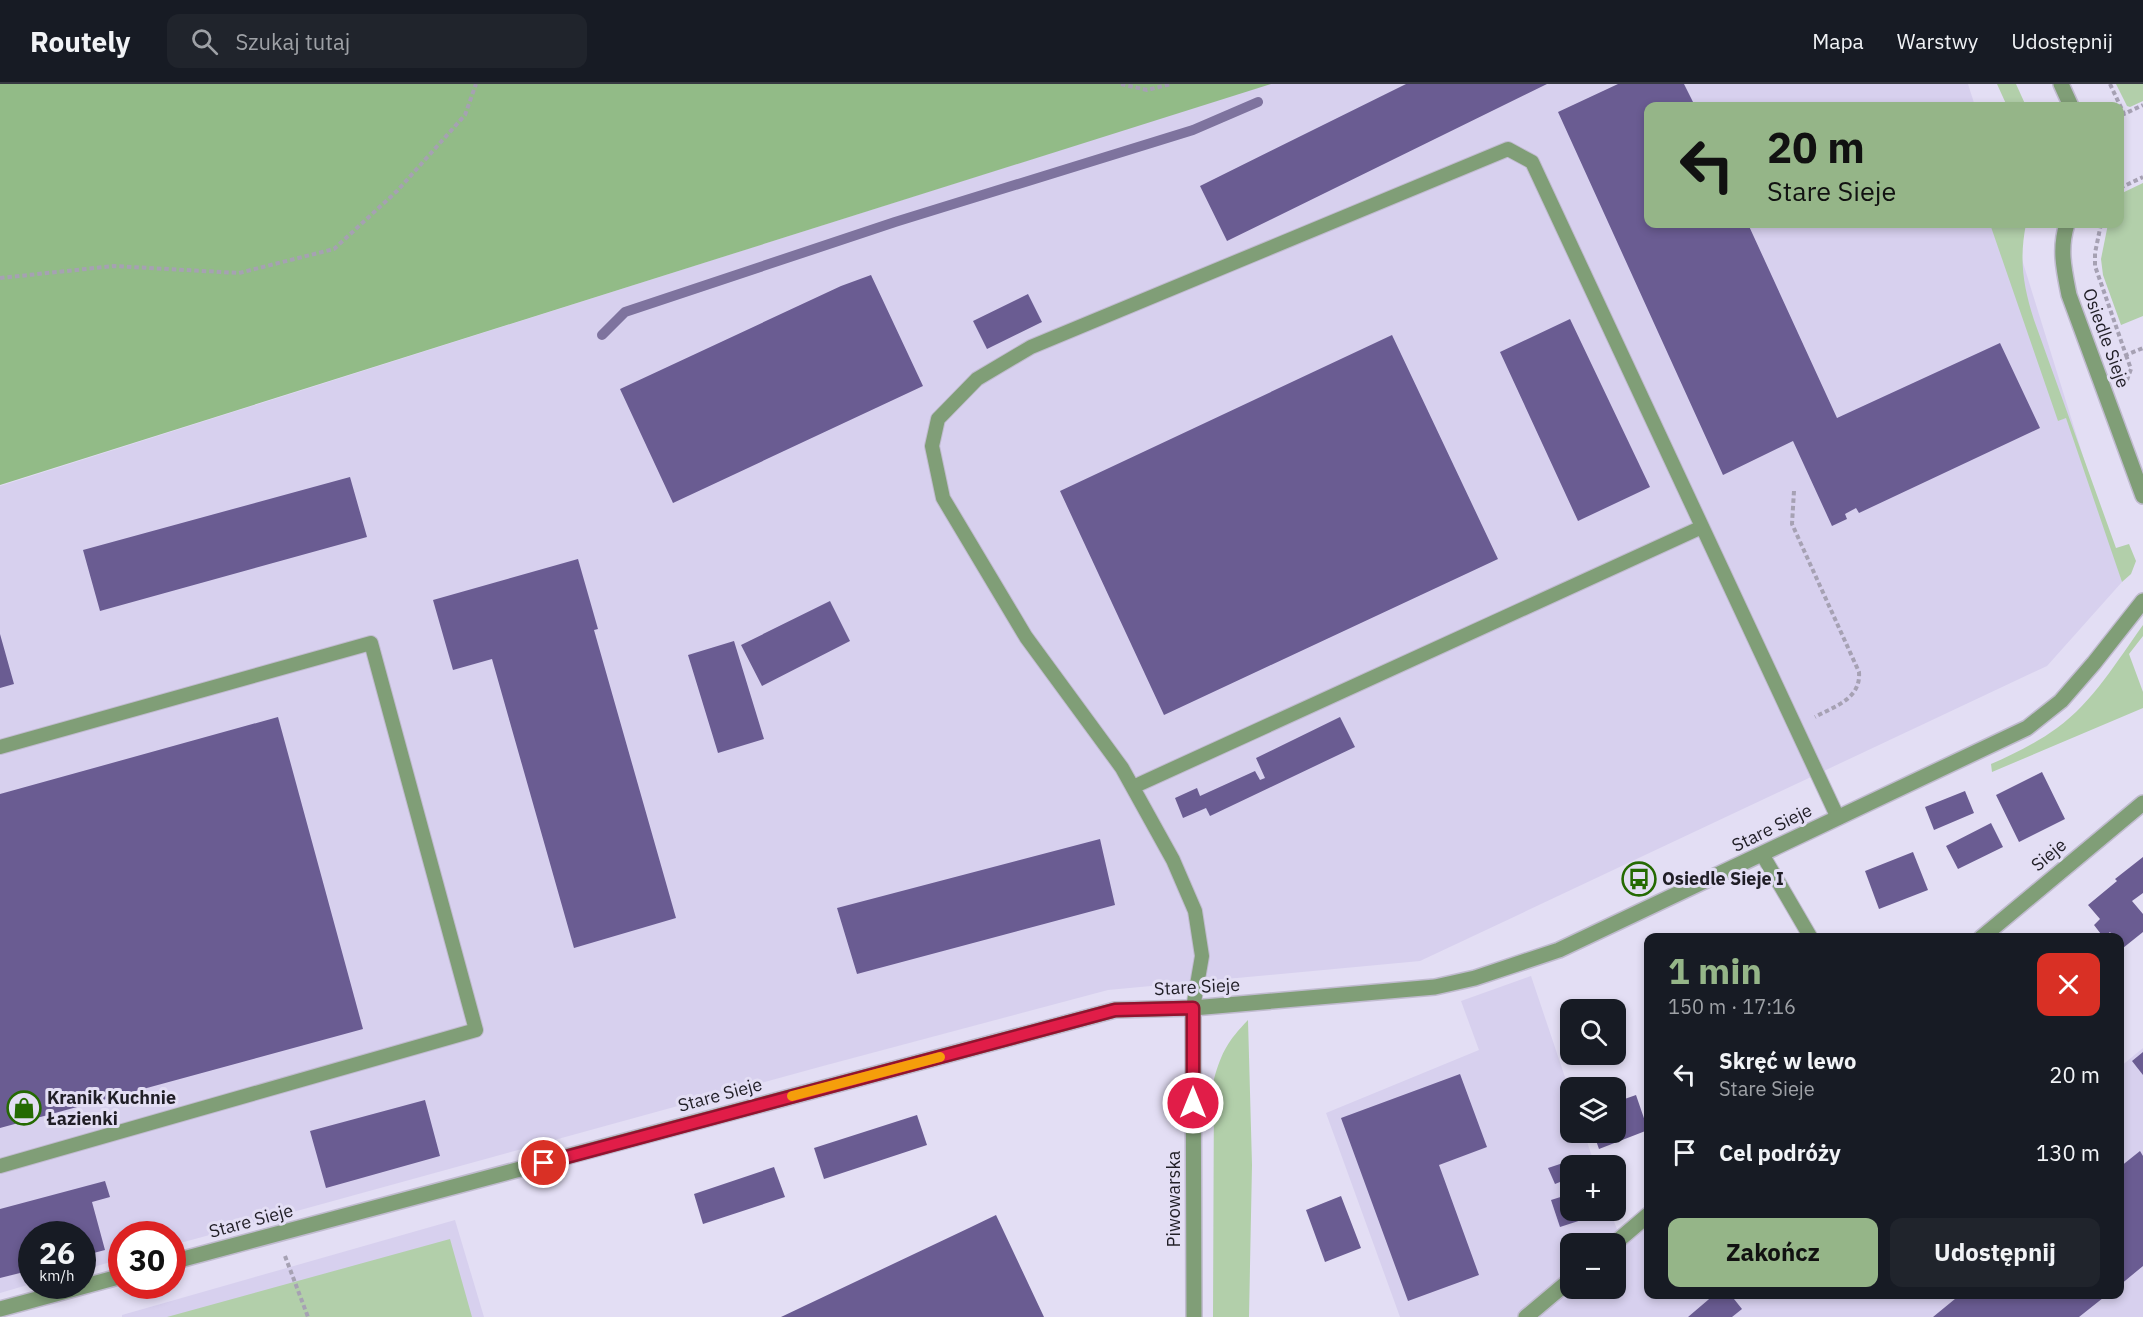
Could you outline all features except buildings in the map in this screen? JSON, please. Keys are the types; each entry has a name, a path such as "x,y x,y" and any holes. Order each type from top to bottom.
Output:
{"street":[{"path":"2061,84 2069,102"},
{"name":"Osiedle Sieje","path":"2066,228 2062,262 2069,295 2143,496"},
{"name":"Stare Sieje","path":"186,1258 1115,1010 1193,1008 1435,987 1475,978 1559,950 2026,728 2061,701 2143,600"},
{"name":"Sieje","path":"1987,933 2143,803"},
{"name":"Piwowarska","path":"1193,1008 1194,1317"},
{"path":"1626,1234 1644,1218"},
{"path":"0,1309 108,1280"},
{"path":"1526,1317 1560,1288"}],"lane":[{"path":"1193,1008 1202,956 1196,911 1173,860 1122,768 1026,637 943,498 932,446 938,419 977,379 1031,347 1508,149 1532,162 1839,818"},
{"path":"1133,787 1702,527"},
{"path":"0,747 371,643 476,1030 0,1166"},
{"path":"1762,854 1808,933"}],"path":[{"path":"0,278 114,266 239,273 334,249 397,190 465,115 476,84"},
{"path":"1121,84 1147,90 1171,84"},
{"path":"2110,84 2118,102"},
{"path":"2124,114 2143,105"},
{"path":"2124,186 2143,177"},
{"path":"2100,228 2095,253 2098,276 2126,355 2143,348"},
{"path":"1794,491 1792,524 1856,662 1859,678 1858,686 1848,700 1796,727"},
{"path":"278,1234 308,1317"}],"shaded area":[{"path":"1268,84 1968,84 1974,102 1644,102 1644,228 2012,228 2122,582 2047,666 1420,961 1108,990 186,1241 186,1221 108,1221 108,1263 96,1266 96,1221 18,1221 18,1288 0,1293 0,486"},
{"path":"1531,976 1565,1077 1560,1077 1560,1143 1587,1143 1592,1155 1560,1155 1560,1221 1614,1221 1618,1232 1644,1211 1644,1299 2124,1299 2124,1064 2143,1048 2143,1317 1400,1317 1326,1113 1479,1050 1461,1001"},
{"path":"455,1220 484,1317 122,1317 122,1315 178,1299 186,1299 186,1297"}],"green space":[{"path":"0,84 1271,84 0,485"},
{"path":"1997,84 2016,84 2024,102 2005,102"},
{"path":"2116,84 2143,84 2143,101 2130,107 2127,106"},
{"path":"2143,183 2143,316 2121,325 2103,275 2101,259 2107,228 2124,228 2124,192"},
{"path":"1991,228 2026,228 2023,272 2034,320 2116,548 2129,544 2136,561 2131,574 2122,582 2066,418 2058,421"},
{"path":"2143,625 2143,636 2129,654 2143,692 2143,708 1992,772 1991,764 2042,738 2070,718 2104,680"},
{"path":"1248,1020 1252,1165 1249,1317 1213,1317 1214,1079 1226,1047"},
{"path":"450,1239 472,1317 167,1317"}],"waterway":[{"path":"602,335 625,312 895,222 1193,130 1258,102"}],"slow traffic":[{"path":"792,1096 940,1057"}],"place":[{"name":"Osiedle Sieje I","path":"1639,879"},
{"name":"Kranik Kuchnie Łazienki","path":"24,1108"}],"route":[{"path":"544,1163 1115,1010 1193,1008 1193,1103"}]}
